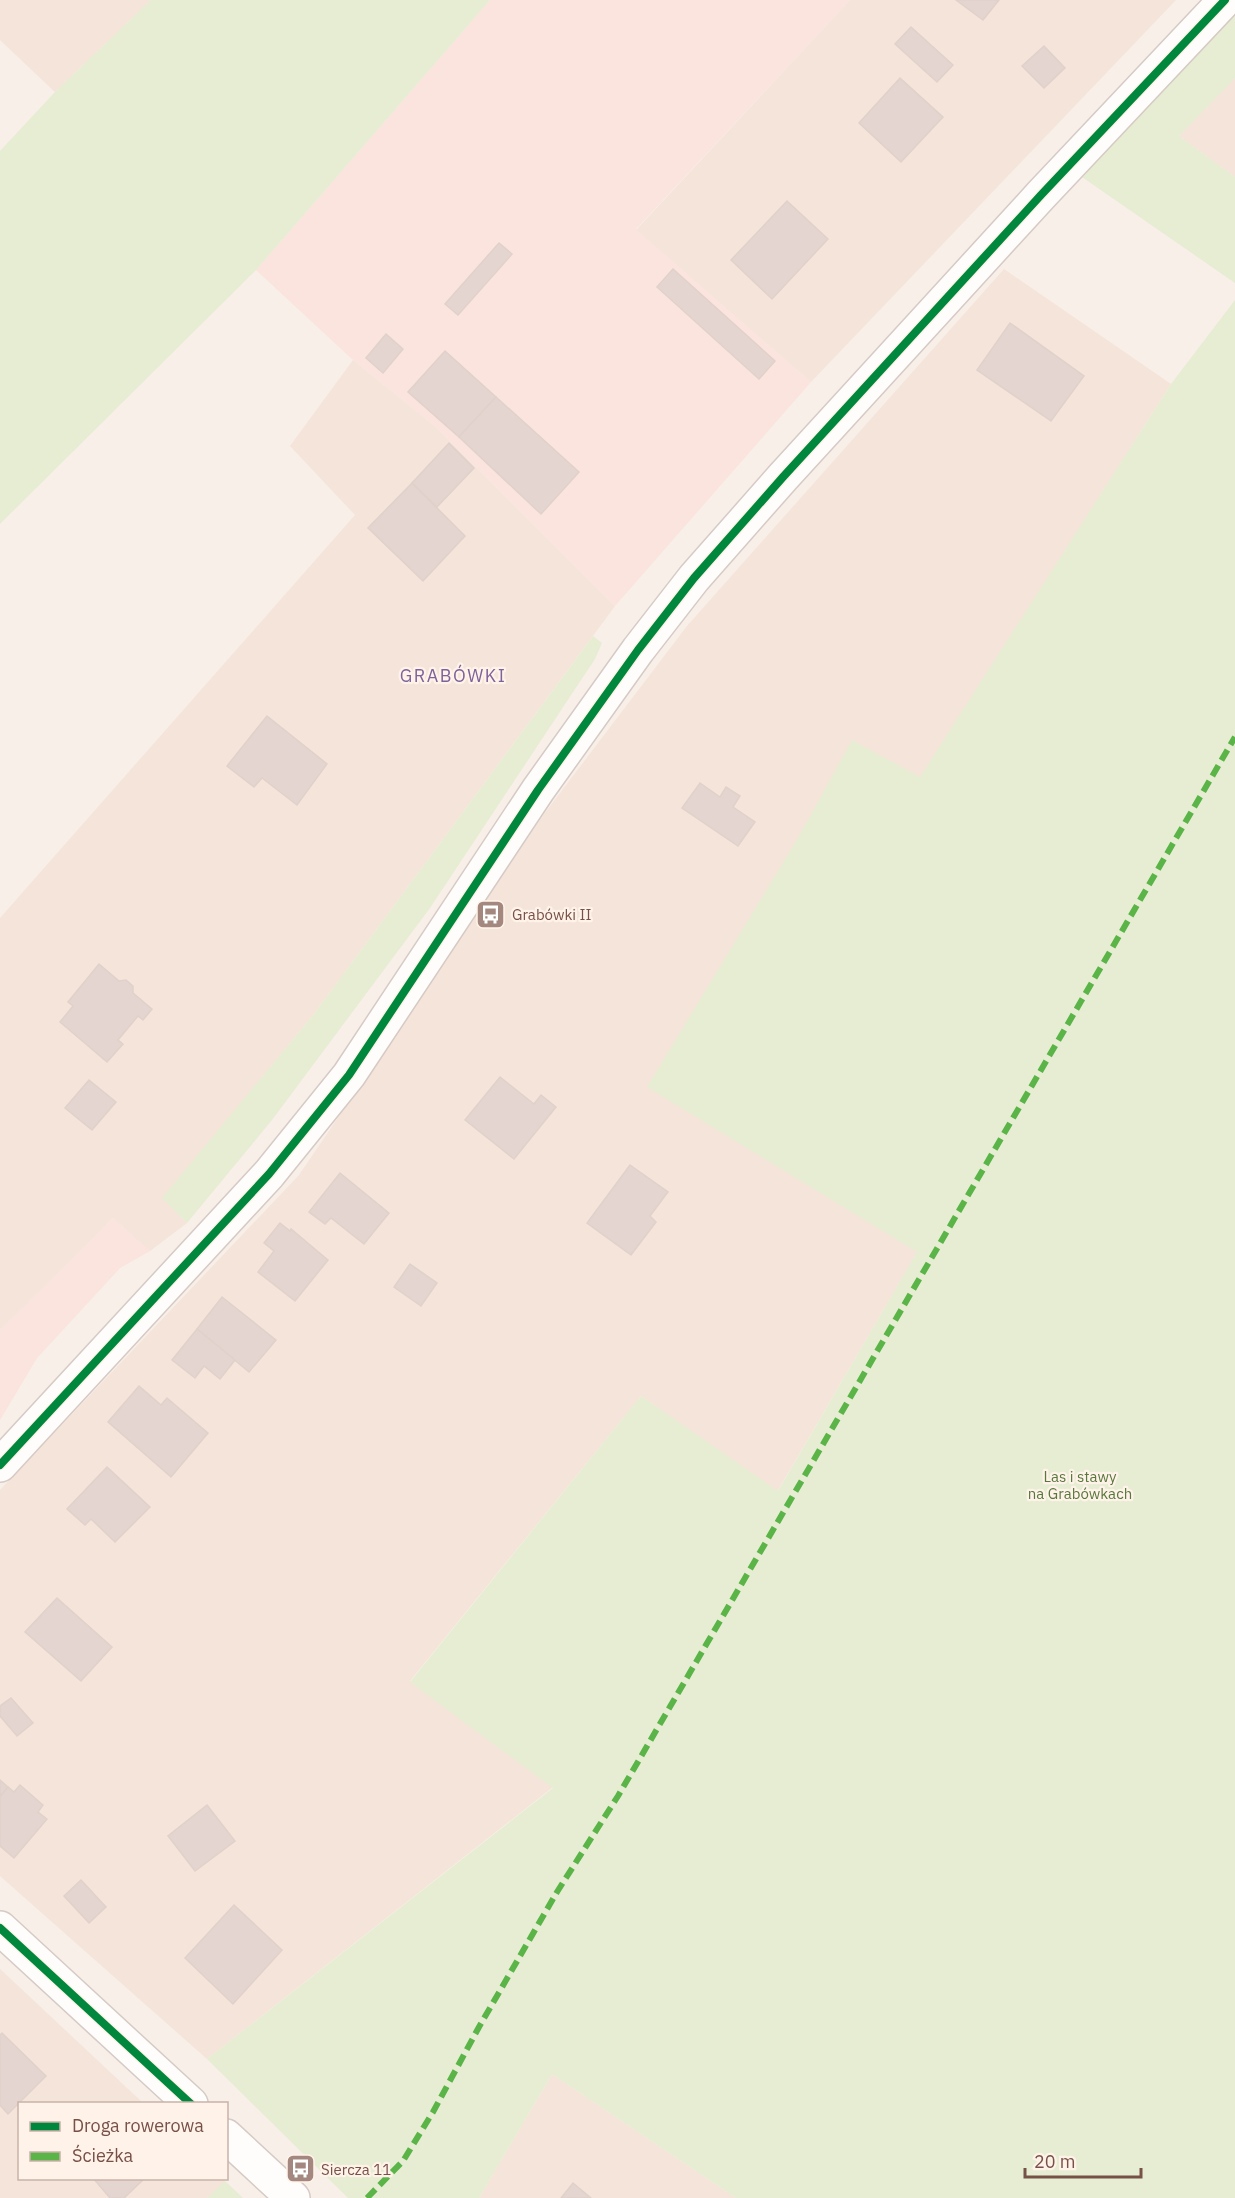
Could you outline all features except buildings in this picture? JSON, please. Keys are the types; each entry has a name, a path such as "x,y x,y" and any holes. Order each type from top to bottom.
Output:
{"street":[{"path":"0,1465 269,1173 349,1076 538,790 638,650 694,578 783,477 1011,228 1225,0"},
{"path":"0,1928 190,2102"},
{"path":"228,2138 292,2198"}],"shaded area":[{"path":"0,0 151,0 55,92 0,40"},
{"path":"490,0 850,0 636,229 811,382 615,606 436,427 353,360 256,270"},
{"path":"850,0 1176,0 811,382 636,230"},
{"path":"1235,78 1235,177 1179,136"},
{"path":"1004,269 1171,384 920,778 1072,987 777,1492 641,1396 410,1681 553,1787 207,2059 0,1876 0,1490 299,1175 544,814 687,626"},
{"path":"353,360 436,427 615,606 314,1014 163,1198 187,1223 150,1251 113,1218 0,1330 0,918 355,515 290,446"},
{"path":"113,1218 150,1251 120,1268 37,1358 0,1420 0,1330"},
{"path":"0,1969 142,2102 18,2102 18,2180 225,2181 207,2198 0,2198"},
{"path":"552,2074 736,2198 479,2198"}],"green space":[{"path":"151,0 490,0 256,270 0,524 0,151 55,92"},
{"path":"1235,13 1235,78 1179,136 1235,177 1235,283 1082,177 1130,119"},
{"name":"Las i stawy na Grabówkach","path":"1235,300 1235,2198 736,2198 552,2074 479,2198 348,2198 207,2059 553,1788 410,1682 641,1396 778,1491 917,1252 647,1087 798,838 852,740 920,777 1171,384"},
{"path":"593,636 602,643 595,659 430,908 272,1120 187,1223 162,1198 314,1014"},
{"path":"225,2181 243,2198 207,2198"}],"marked path":[{"path":"367,2198 403,2161 433,2112 557,1892 618,1796 1235,737"}],"cycle path":[{"path":"0,1465 269,1174 349,1075 538,790 638,650 694,578 783,477 1041,195 1225,0"},
{"path":"0,1928 189,2102"}],"place":[{"name":"Grabówki II","path":"491,914"},
{"name":"Siercza 11","path":"300,2169"}],"district":[{"name":"GRABÓWKI","path":"453,675"}]}
